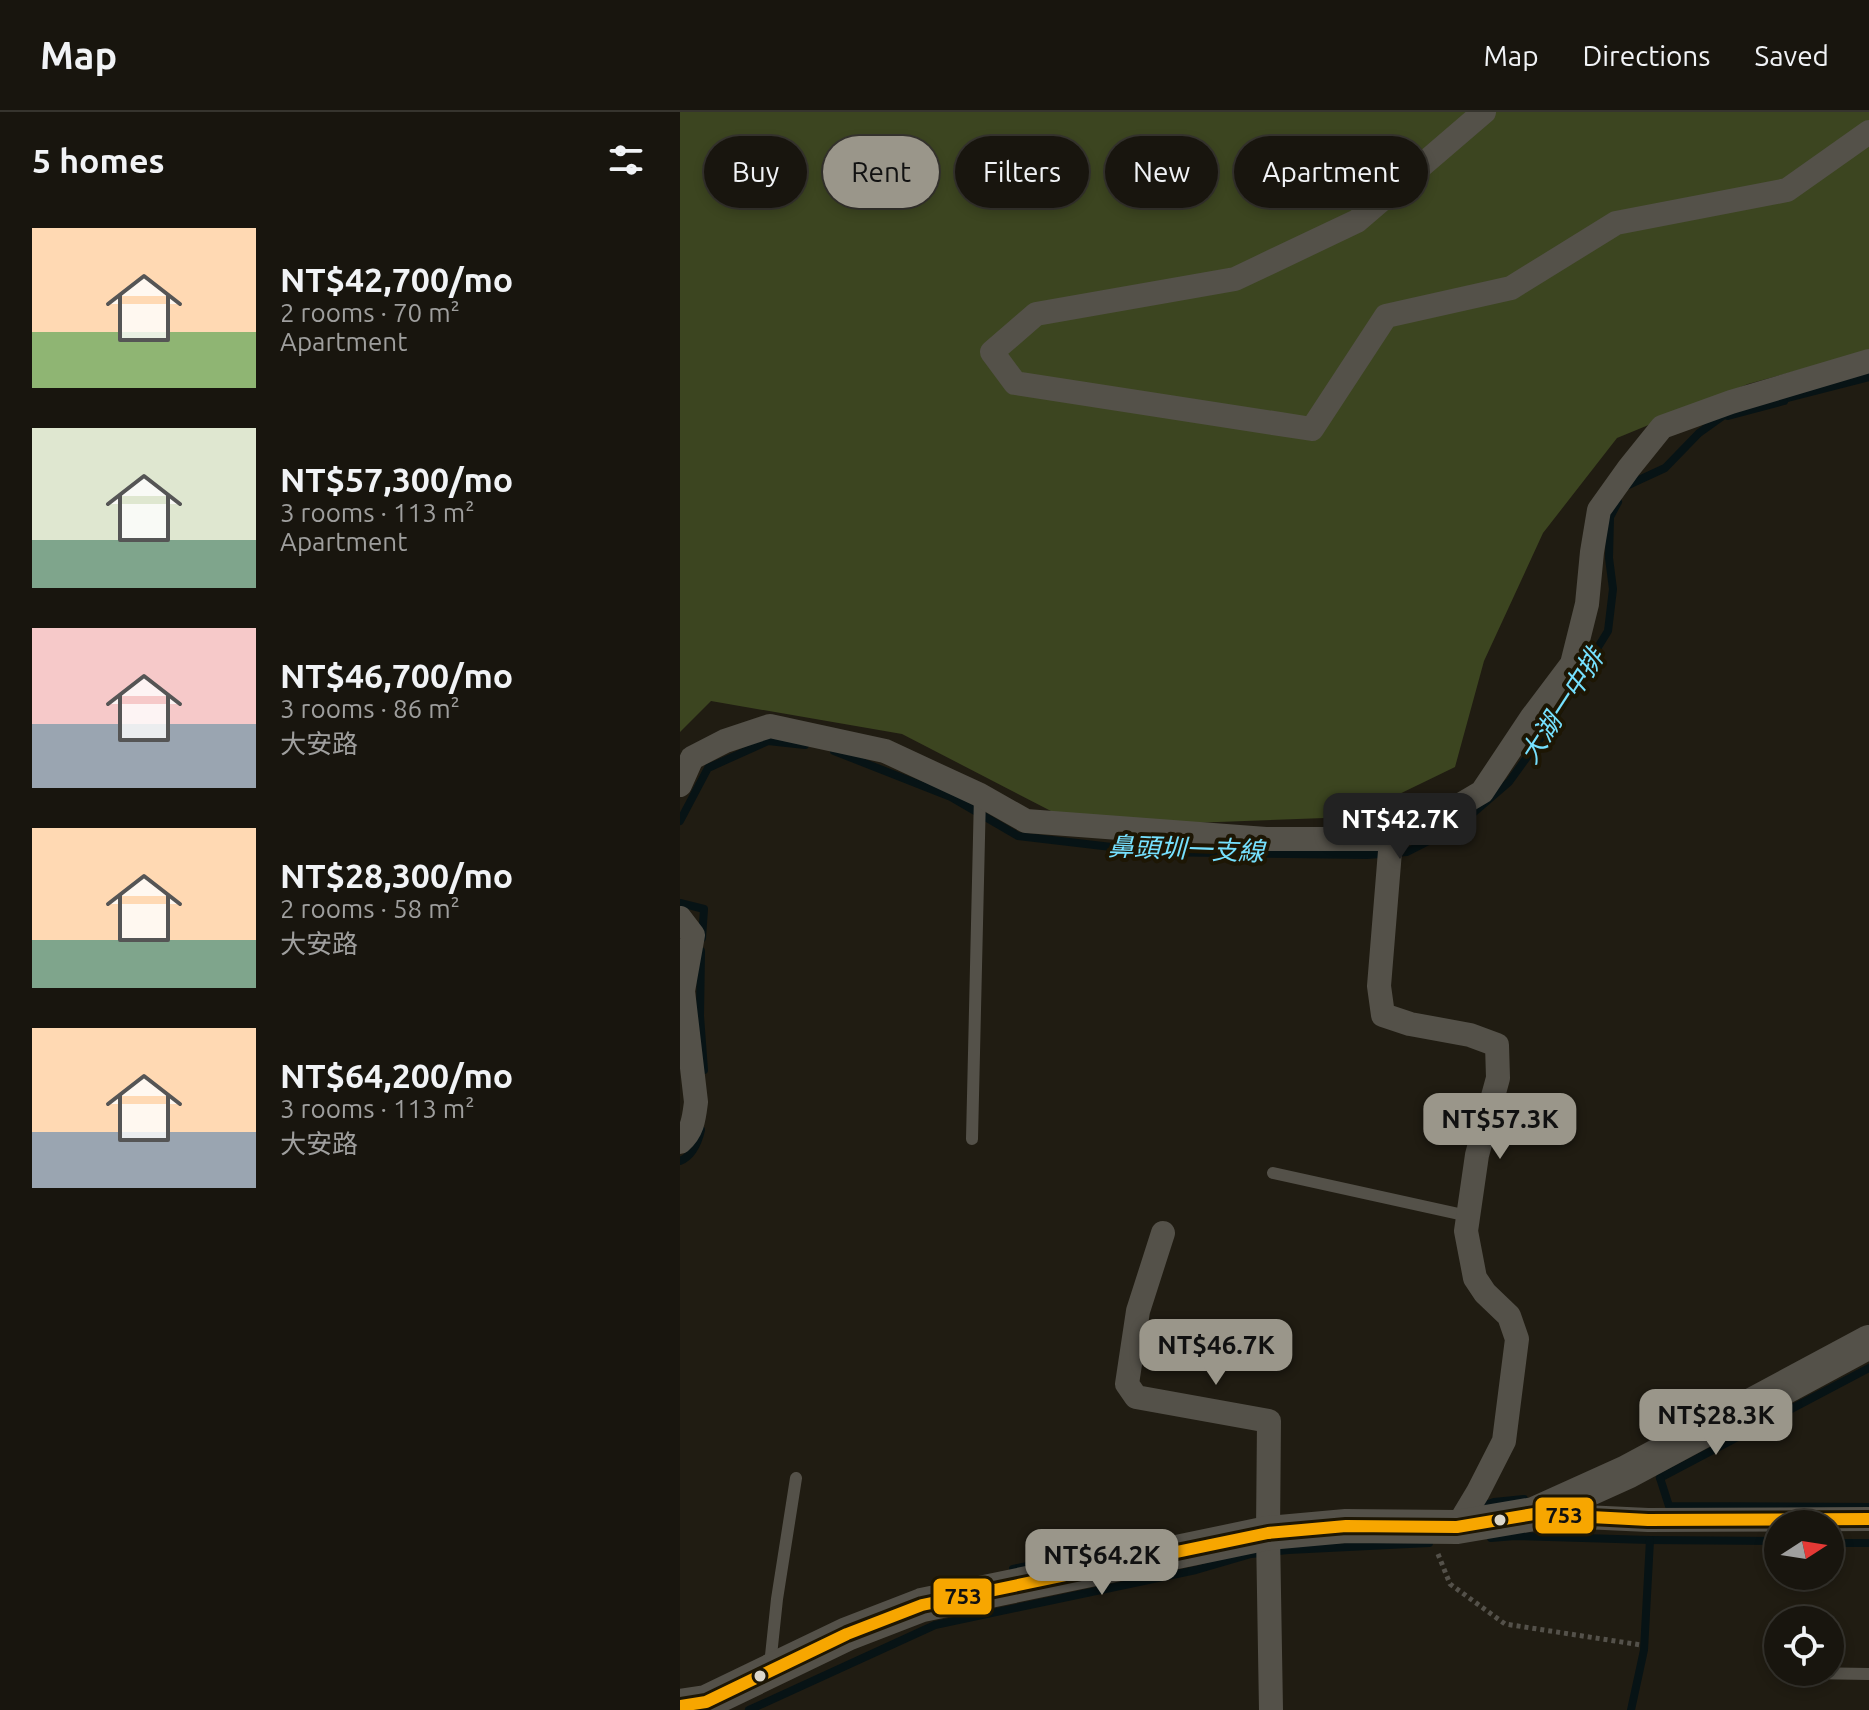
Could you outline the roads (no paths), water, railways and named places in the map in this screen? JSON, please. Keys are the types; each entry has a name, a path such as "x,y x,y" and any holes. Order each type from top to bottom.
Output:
{"street":[{"path":"1484,112 1357,221 1235,279 1036,314 992,352 1015,383 1312,429 1386,316 1511,288 1616,223 1787,190 1869,132"},
{"path":"680,785 692,758 725,741 770,726 885,751 980,795 1026,821 1266,839 1391,839 1423,827 1482,792 1572,664 1587,604 1599,510 1662,427 1731,402 1869,361"},
{"path":"1391,839 1379,986 1383,1015 1410,1024 1470,1035 1497,1045 1498,1078 1477,1155 1466,1231 1475,1278 1485,1293 1509,1316 1517,1339 1504,1441 1443,1526"},
{"path":"680,918 693,935 683,991 696,1102 688,1135 680,1142"},
{"path":"1163,1233 1138,1311 1127,1384 1136,1397 1269,1421 1271,1710"},
{"path":"1534,1514 1627,1472 1869,1342"},
{"path":"681,1708 706,1702 847,1634 922,1605 1268,1533 1346,1526 1443,1526 1534,1514 1648,1520 1869,1519"}],"lane":[{"path":"972,1139 980,795"},
{"path":"1273,1173 1468,1216"},
{"path":"770,1672 777,1599 796,1478"},
{"path":"1844,1674 1869,1674"}],"waterway":[{"name":"鼻頭圳一支線","path":"1779,400 1869,377"},
{"name":"鼻頭圳一支線","path":"1728,416 1784,401"},
{"name":"鼻頭圳一支線","path":"1626,486 1665,468 1699,433 1727,413"},
{"name":"鼻頭圳一支線","path":"834,751 951,797 1018,836 1154,852 1367,855 1407,852 1458,826 1509,782 1548,728 1608,631 1613,589 1609,558 1610,517 1618,502"},
{"name":"鼻頭圳一支線","path":"680,821 708,768 768,741 805,745"},
{"name":"鼻頭圳一支線","path":"680,903 704,909 702,938"},
{"name":"鼻頭圳一支線","path":"701,951 700,1016 704,1070"},
{"name":"鼻頭圳一支線","path":"680,1161 694,1148 701,1130"},
{"path":"1660,1478 1869,1368"},
{"path":"1660,1478 1669,1506 1869,1507"},
{"path":"1478,1508 1494,1502 1524,1499"},
{"path":"1491,1538 1764,1541"},
{"path":"1631,1710 1644,1650 1650,1540"},
{"path":"749,1710 935,1625 1196,1570 1251,1554 1429,1543"},
{"path":"1844,1543 1869,1543"},
{"path":"1013,1569 1078,1555"}],"water label":[{"name":"大湖一中排","path":"1562,706"}]}
